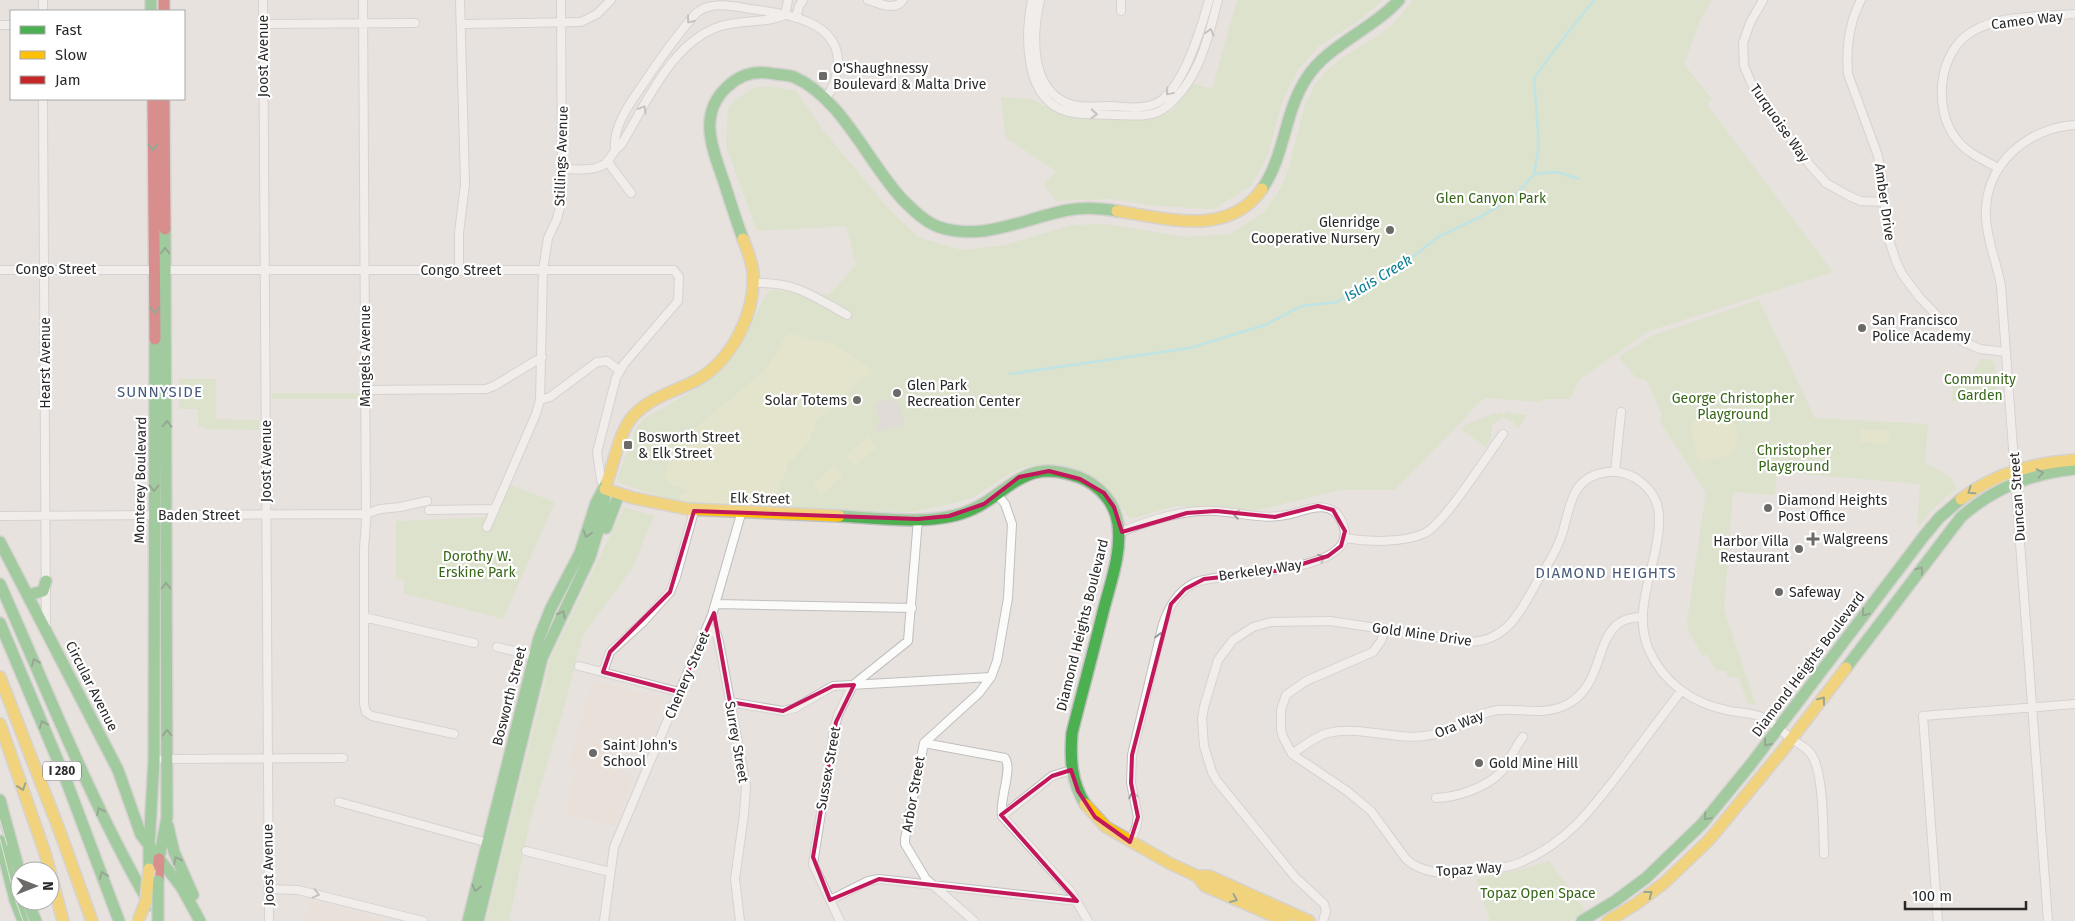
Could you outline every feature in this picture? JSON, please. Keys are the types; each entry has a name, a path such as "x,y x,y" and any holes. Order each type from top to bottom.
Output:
{"main road":[{"path":"754,284 752,266 709,137 709,121 722,91 734,81 748,74 778,72 799,78 812,87 825,99 910,208 923,218 946,229 971,233 988,231 1064,211 1089,208 1191,221 1214,221 1231,216 1246,208 1258,197 1268,182 1275,167 1294,102 1310,74 1335,49 1378,21 1399,0"},
{"name":"Monterey Boulevard","path":"152,100 160,269 166,515 167,817 159,859 158,921"},
{"name":"Monterey Boulevard","path":"138,921 146,902 150,869 149,847 154,759 154,515 164,100"},
{"name":"Bosworth Street","path":"478,921 492,844 534,656 544,622 580,553 596,503 605,489 624,431 631,416 649,403 700,378 731,349 741,330 751,301 754,284"},
{"name":"Diamond Heights Boulevard","path":"1608,921 1650,894 1693,857 1731,815 1792,739 1952,526 1981,499 2015,475 2042,463 2075,460"},
{"name":"Diamond Heights Boulevard","path":"1582,921 1629,892 1668,860 1718,804 1938,519 1973,489 1996,476 2075,469"},
{"name":"Diamond Heights Boulevard","path":"918,519 967,512 984,504 1019,477 1038,471 1056,472 1080,479 1096,487 1109,500 1118,515 1121,532 1118,554 1074,721 1070,744 1071,770 1078,791 1095,817 1130,842 1197,876 1209,876 1309,921"},
{"name":"Bosworth Street","path":"468,921 492,844 542,658 555,627 591,558 604,509 605,489"},
{"name":"Elk Street","path":"605,489 658,505 694,511 918,519"},
{"path":"591,558 598,550 619,494"},
{"name":"Circular Avenue","path":"0,542 46,627 118,770 141,835 149,847"},
{"path":"28,595 43,590 46,581"},
{"path":"0,584 110,831 158,921"},
{"name":"I 280","path":"0,623 63,772 119,921"},
{"name":"I 280","path":"0,677 48,800 92,921"},
{"path":"0,724 45,853 63,921"},
{"path":"0,800 16,861"},
{"path":"132,807 141,814 147,813 152,808"},
{"path":"167,817 171,845 188,882 201,921"},
{"path":"0,841 3,863 23,921"},
{"path":"149,847 182,888 201,921"},
{"name":"Diamond Heights Boulevard","path":"1197,876 1200,883 1205,886 1285,921"}],"street":[{"name":"Joost Avenue","path":"263,0 269,921"},
{"name":"Mangels Avenue","path":"363,0 366,390 364,704 366,712 372,716 454,734"},
{"path":"459,271 459,233 465,184 460,0"},
{"name":"Stillings Avenue","path":"488,527 536,414 540,400 543,270 548,238 560,210 563,169 561,0"},
{"path":"461,24 581,22 597,14 611,0"},
{"path":"785,15 788,0"},
{"path":"796,18 799,6 803,0"},
{"path":"868,0 892,7 901,4 903,0"},
{"path":"1032,0 1028,29 1030,61 1038,85 1062,110 1140,116 1159,112 1181,92 1202,58 1218,0"},
{"path":"1040,0 1036,26 1036,45 1042,78 1052,98"},
{"path":"1121,0 1121,11"},
{"path":"1052,98 1076,106 1140,108 1155,104 1168,94 1186,64 1197,40 1209,0"},
{"name":"Turquoise Way","path":"1764,0 1750,23 1743,43 1744,66 1753,87 1809,164 1826,183 1843,193 1861,200 1885,202"},
{"name":"Amber Drive","path":"1861,0 1854,17 1849,39 1848,74 1878,156 1885,202 1886,227 1891,248 1902,274 1915,292 1962,341 1980,350 2006,352"},
{"path":"563,169 596,168 607,162 615,148 618,128 634,98 665,51 696,12 705,8 723,6 785,15 822,30 834,44 838,67 834,84 825,99"},
{"name":"Cameo Way","path":"1998,168 1962,146 1950,129 1942,94 1944,72 1950,57 1968,34 1988,24 2011,19 2075,14"},
{"path":"615,148 621,145 667,69 686,46 718,27 743,20 768,21 785,15"},
{"path":"263,24 415,23"},
{"name":"Hearst Avenue","path":"43,100 46,627"},
{"name":"Duncan Street","path":"2048,921 2001,286 1989,242 1986,215 1989,191 1998,168 2012,152 2030,138 2055,128 2075,125"},
{"path":"607,162 631,193"},
{"name":"Congo Street","path":"0,270 264,268 459,271 671,269 677,272 679,293 677,304 620,370 597,452 601,480 605,489"},
{"path":"754,284 774,283 795,287 847,315"},
{"path":"366,390 486,389 542,357"},
{"path":"540,400 550,397 597,362 607,361 620,370"},
{"path":"1621,412 1615,472 1634,477 1643,483 1650,490 1658,508 1658,528 1643,617 1645,637 1654,660 1670,681 1691,698 1714,708 1761,716 1812,754 1821,781 1824,854"},
{"path":"1121,532 1156,520 1187,513 1216,511 1253,517 1275,518 1318,506 1333,510 1339,516 1345,531 1345,538 1406,539 1426,533 1442,518 1503,434"},
{"name":"Gold Mine Drive","path":"1323,921 1326,911 1324,904 1295,877 1217,781 1212,772 1202,732 1204,707 1218,660 1233,640 1253,627 1271,622 1330,621 1470,642 1488,639 1504,631 1520,614 1558,545 1563,533 1570,500 1575,492 1587,480 1597,475 1615,472"},
{"name":"Arbor Street","path":"974,921 921,872 905,839 924,743 979,693 991,677 998,661 1004,626 1011,558 1010,519 1005,504 997,494"},
{"name":"Baden Street","path":"0,516 366,514 380,509 427,501"},
{"path":"429,510 495,509"},
{"path":"603,672 610,652 643,622 670,592 694,511"},
{"name":"Chenery Street","path":"604,921 614,847 717,604 741,514"},
{"name":"Sussex Street","path":"840,921 815,870 814,857 836,722 853,685 908,641 918,519"},
{"name":"Berkeley Way","path":"1130,842 1138,817 1131,783 1132,755 1163,624 1171,604 1185,589 1204,579 1299,566 1328,556 1341,546 1345,538"},
{"path":"717,604 912,608"},
{"path":"364,617 474,643"},
{"name":"Ora Way","path":"1292,754 1316,738 1335,732 1427,736 1440,734 1488,712 1509,710 1545,712 1564,706 1583,692 1590,682 1612,630 1619,623 1627,619 1643,617"},
{"name":"Surrey Street","path":"708,627 717,635 746,786 735,879 740,921"},
{"path":"1292,754 1281,730 1281,710 1286,696 1306,681 1373,652 1381,641 1385,630"},
{"path":"496,647 534,656"},
{"path":"579,666 680,692"},
{"path":"730,702 783,711 795,708 833,686 991,677"},
{"name":"Topaz Way","path":"1292,754 1371,811 1406,859 1413,865 1437,873 1464,872 1508,866 1543,852 1578,824 1681,691"},
{"path":"1938,921 1923,716 2075,704"},
{"path":"1436,798 1451,797 1482,786 1502,771 1515,746 1523,737"},
{"path":"924,743 1004,758 1008,766 1001,803 1002,816 1077,902 1088,921"},
{"path":"154,759 343,758"},
{"path":"1002,816 1052,776 1071,770"},
{"path":"339,802 492,844"},
{"path":"3,863 14,852"},
{"path":"526,852 610,872"},
{"path":"830,900 873,879 932,884 1077,902"},
{"path":"268,889 298,890 423,921"}],"highlighted area":[{"path":"1049,471 1080,479 1104,493 1114,507 1122,532 1187,513 1216,511 1275,517 1318,506 1333,510 1345,531 1341,546 1328,556 1283,570 1204,579 1185,589 1171,604 1132,755 1131,783 1138,817 1130,842 1095,817 1078,791 1071,770 1052,776 1001,815 1077,901 879,879 830,900 813,857 836,722 854,685 833,686 783,711 730,702 714,613 679,692 603,672 610,652 670,592 694,511 918,519 949,516 984,504 1019,477"}],"shaded area":[{"path":"893,399 894,403 899,402 904,425 878,431 876,429 880,420 875,405 877,402"},
{"name":"Saint John's School","path":"591,680 663,699 648,754 618,747 610,767 614,771 632,779 615,826 565,814 574,770 568,768"},
{"path":"309,901 387,921 305,921"}],"green space":[{"path":"1237,0 1383,0 1360,20 1319,46 1297,71 1282,102 1268,155 1251,186 1214,209 1157,206 1111,199 1056,201 1043,184 1056,171 1006,138 1001,97 1033,99 1058,114 1101,119 1150,120 1173,110 1192,83 1212,89"},
{"name":"Glen Canyon Park","path":"1413,0 1712,0 1700,21 1684,64 1712,99 1707,105 1833,272 1649,331 1580,379 1570,399 1544,399 1541,402 1484,398 1395,490 1340,490 1258,510 1176,506 1130,519 1109,493 1055,467 1043,465 1025,467 1011,473 974,497 911,512 720,507 680,501 657,495 620,483 617,479 636,428 645,418 696,389 736,354 764,298 770,290 829,295 856,265 846,226 757,231 726,146 728,108 745,93 752,89 767,86 796,91 823,130 887,207 918,237 961,250 1005,245 1071,225 1106,224 1185,237 1230,234 1264,212 1279,191 1289,168 1304,107 1315,85 1325,72 1342,58 1393,24"},
{"name":"George Christopher Playground","path":"1759,300 1815,418 1928,424 1925,462 1950,477 1957,488 1934,508 1917,528 1920,484 1777,472 1775,495 1733,492 1724,610 1756,705 1747,702 1739,678 1728,677 1726,671 1716,670 1706,654 1703,656 1689,632 1687,623 1706,492 1660,422 1662,414 1646,380 1636,378 1619,357 1653,335"},
{"path":"788,333 833,344 874,371 848,390 832,408 818,419 808,443 789,463 776,496 778,502 771,508 720,507 681,501 679,494 690,491 667,483 664,474 675,445 765,370"},
{"name":"Community Garden","path":"1981,359 1991,360 1995,364 1998,404 1952,401 1953,379 1970,373"},
{"path":"179,379 216,379 216,419 259,420 259,430 206,429 205,427 198,426 198,409 179,409"},
{"path":"272,393 363,393 362,399 272,399"},
{"path":"1505,412 1527,415 1518,429 1513,421 1504,418"},
{"path":"1713,412 1728,417 1735,425 1737,444 1735,452 1704,463 1698,460 1693,443 1691,436 1692,422 1696,417"},
{"path":"1495,413 1503,413 1503,417 1492,425 1490,441 1486,447 1462,430 1465,425"},
{"path":"1861,429 1890,431 1889,444 1860,442"},
{"path":"868,437 877,447 855,466 846,456"},
{"path":"834,466 843,476 821,495 812,484"},
{"name":"Dorothy W. Erskine Park","path":"508,484 555,502 503,619 403,593 405,580 396,579 396,521 493,517"},
{"path":"624,507 654,516 633,567 583,635 564,708 530,821 509,921 486,921 551,657"},
{"name":"Topaz Open Space","path":"1549,861 1587,913 1569,921 1490,921 1476,879 1519,870"}],"waterway":[{"name":"Islais Creek","path":"1010,374 1190,348 1265,325 1302,306 1337,302 1409,260 1438,237 1480,217 1514,197 1534,174 1539,146 1534,78 1594,0"},
{"path":"1534,174 1557,172 1579,179"}],"tram line":[{"path":"0,820 7,845"},
{"path":"0,839 15,899 23,921"}],"traffic: fast":[{"path":"151,0 151,10"},
{"path":"1262,189 1270,176 1293,106 1306,79 1325,57 1388,11 1399,0"},
{"path":"743,239 712,145 710,121 712,109 727,87 737,79 755,73 792,76 811,87 840,115 890,185 903,200 924,219 939,227 955,231 972,232 1004,227 1074,209 1092,208 1117,211"},
{"path":"159,859 167,817 165,229"},
{"path":"149,847 154,759 155,339"},
{"path":"1846,668 1961,517 1987,498 2014,484 2043,474 2075,469"},
{"path":"839,516 924,520 958,515 981,505 1021,478 1043,471 1059,472 1079,477 1086,480 1105,495 1113,508 1118,524 1117,557 1072,733 1072,770 1080,796 1085,804"},
{"path":"468,921 539,638 551,608 580,553 596,503 607,482"},
{"path":"478,921 542,658 590,557 603,514 605,490"},
{"path":"606,528 619,494"},
{"path":"1582,921 1615,901 1646,878 1702,824 1751,764 1924,536 1939,518 1961,499"},
{"path":"0,542 118,770 141,835 182,888 200,921"},
{"path":"28,595 43,591 46,581"},
{"path":"0,584 89,787 150,905"},
{"path":"0,623 66,780 119,921"},
{"path":"0,800 16,861"},
{"path":"168,826 174,852 193,895"},
{"path":"0,841 15,900 23,921"},
{"path":"149,847 149,869"},
{"path":"158,881 158,921"},
{"path":"32,911 36,921"}],"traffic: slow":[{"path":"1117,211 1175,220 1195,221 1214,219 1232,214 1248,204 1262,189"},
{"path":"607,482 621,437 634,415 648,403 697,380 710,371 731,348 739,334 746,319 753,288 753,272 743,239"},
{"path":"1961,499 1987,482 2015,471 2059,461 2075,460"},
{"path":"605,489 633,498 688,509 839,516"},
{"path":"1608,921 1636,904 1664,883 1709,840 1783,750 1846,668"},
{"path":"0,677 92,921"},
{"path":"0,724 45,853 63,921"},
{"path":"1085,804 1106,827 1169,863 1197,876 1209,876 1309,921"},
{"path":"138,921 146,901 149,869"},
{"path":"1197,876 1205,886 1285,921"}],"traffic: jam":[{"path":"164,0 164,10"},
{"path":"153,100 155,339"},
{"path":"164,100 165,229"},
{"path":"158,881 159,859"}],"place":[{"name":"O'Shaughnessy Boulevard & Malta Drive","path":"823,76"},
{"name":"Glenridge Cooperative Nursery","path":"1390,230"},
{"name":"San Francisco Police Academy","path":"1862,328"},
{"name":"Glen Park Recreation Center","path":"897,393"},
{"name":"Solar Totems","path":"857,400"},
{"name":"Bosworth Street & Elk Street","path":"628,445"},
{"name":"Diamond Heights Post Office","path":"1768,508"},
{"name":"Walgreens","path":"1813,539"},
{"name":"Harbor Villa Restaurant","path":"1799,549"},
{"name":"Safeway","path":"1779,592"},
{"name":"Saint John's School","path":"593,753"},
{"name":"Gold Mine Hill","path":"1479,763"}],"district":[{"name":"SUNNYSIDE","path":"160,392"},
{"name":"DIAMOND HEIGHTS","path":"1606,573"}],"park label":[{"name":"Christopher Playground","path":"1794,458"}]}
